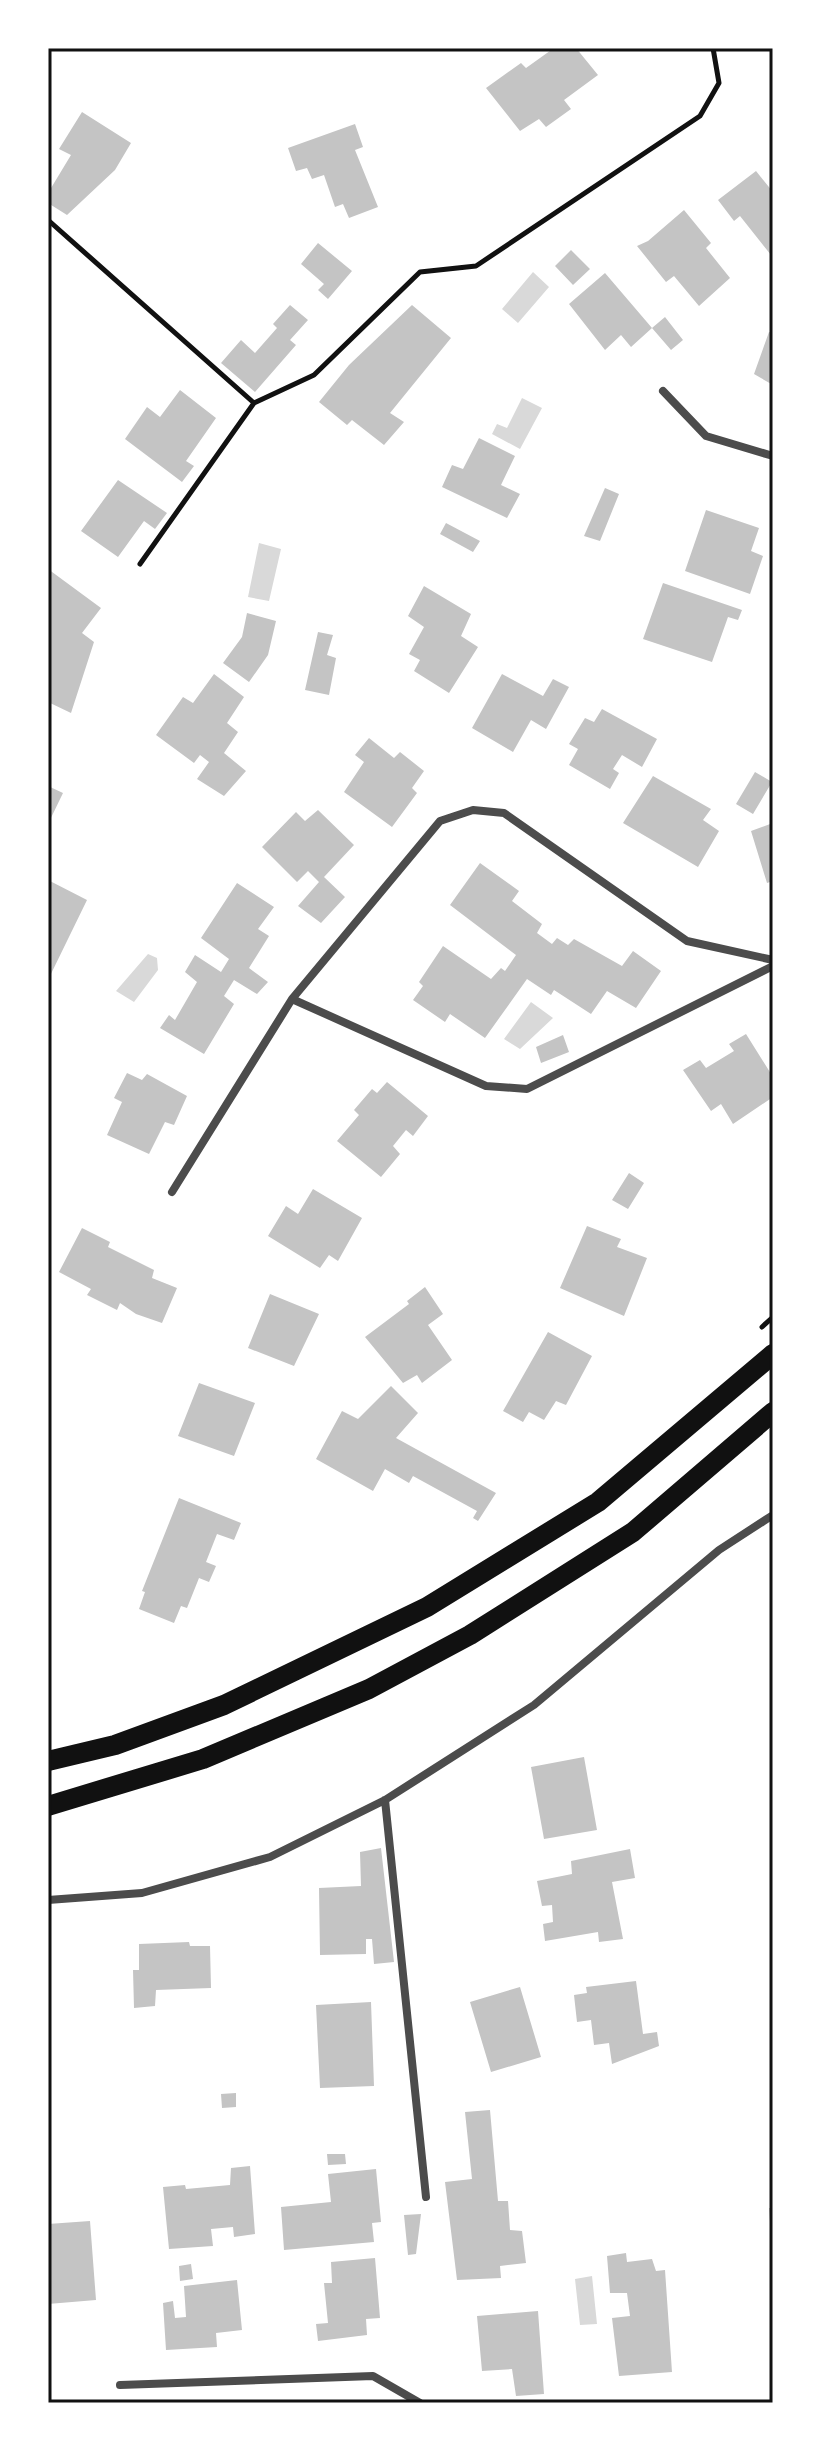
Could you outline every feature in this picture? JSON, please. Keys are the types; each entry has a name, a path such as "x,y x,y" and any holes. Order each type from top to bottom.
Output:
{"main road":[{"path":"48,1761 115,1745 224,1705 427,1607 598,1502 773,1354"},
{"path":"48,1806 203,1759 369,1689 470,1635 633,1532 773,1412"}],"street":[{"path":"663,391 706,436 773,456"},
{"path":"172,1192 292,999 440,821 473,810 504,813 687,941 773,963"},
{"path":"292,999 486,1086 527,1089 773,963"},
{"path":"48,1900 142,1893 270,1857 385,1800 534,1705 719,1550 773,1515"},
{"path":"385,1800 426,2197"},
{"path":"120,2385 373,2376 420,2403"}],"path":[{"path":"140,564 254,403 314,375 420,272 476,266 700,116 719,83 713,48"},
{"path":"48,220 254,403"},
{"path":"752,1337 773,1317"}],"shaded area":[{"path":"533,272 549,287 518,323 502,309"},
{"path":"522,398 542,408 520,449 492,434 497,424 507,428"},
{"path":"259,543 281,549 269,601 248,597"},
{"path":"148,954 157,958 158,970 134,1002 116,991"},
{"path":"531,1002 553,1018 520,1049 504,1039"},
{"path":"592,2276 597,2324 580,2325 575,2279"}],"building":[{"path":"554,48 576,48 598,75 564,100 571,109 546,127 539,119 520,131 486,88 521,63 526,68"},
{"path":"82,112 131,143 115,170 67,215 48,203 48,193 71,155 59,149"},
{"path":"355,124 363,147 355,150 378,207 349,218 343,204 335,207 324,175 312,179 307,168 296,171 288,148"},
{"path":"756,171 773,192 771,255 740,216 734,221 718,200"},
{"path":"684,210 711,243 706,248 730,278 699,306 674,276 666,282 637,246 648,241"},
{"path":"318,243 352,271 328,299 318,290 324,284 301,264"},
{"path":"571,250 590,269 573,285 555,266"},
{"path":"605,273 652,328 631,347 621,335 605,350 569,304"},
{"path":"290,305 308,320 290,340 296,345 255,392 221,363 241,340 255,353 277,328 273,324"},
{"path":"412,305 451,338 390,413 404,422 384,445 352,420 347,425 319,402 349,365"},
{"path":"665,317 683,340 671,350 652,328"},
{"path":"769,332 773,333 773,385 754,374"},
{"path":"180,390 216,418 186,461 194,466 182,482 125,439 147,407 160,417"},
{"path":"479,438 515,456 501,485 520,494 507,518 442,487 452,465 463,469"},
{"path":"118,480 167,513 155,529 144,521 118,557 81,531"},
{"path":"605,488 619,494 600,541 584,536"},
{"path":"706,510 759,528 751,551 763,556 750,594 685,571"},
{"path":"446,523 480,541 473,552 440,534"},
{"path":"48,569 101,608 82,633 94,642 71,713 48,702"},
{"path":"663,583 742,610 738,620 728,617 712,662 643,639"},
{"path":"424,586 471,614 461,636 478,647 449,693 414,671 420,660 409,654 424,627 408,616"},
{"path":"247,613 276,621 268,655 249,682 223,663 242,637"},
{"path":"318,632 333,635 327,655 336,658 329,695 305,690"},
{"path":"214,674 244,697 227,723 238,732 224,753 246,771 224,796 197,779 209,762 200,755 194,763 156,735 183,697 193,703"},
{"path":"502,674 543,696 553,679 569,687 546,729 531,720 513,752 472,728"},
{"path":"602,709 657,739 642,767 622,755 613,769 619,773 610,789 569,765 578,749 569,744 585,718 594,722"},
{"path":"369,738 394,758 400,752 424,771 412,788 417,793 392,827 344,792 364,762 355,755"},
{"path":"755,772 772,782 753,814 736,804"},
{"path":"653,776 711,809 703,820 719,831 698,867 623,823"},
{"path":"48,786 63,793 48,824"},
{"path":"318,810 354,845 324,877 345,897 321,923 298,906 319,882 308,871 297,882 262,847 296,812 305,821"},
{"path":"773,823 773,881 767,883 751,831"},
{"path":"480,863 519,891 512,901 542,924 537,933 552,944 557,938 568,945 574,939 622,966 633,951 661,971 636,1008 607,991 591,1014 554,990 551,995 527,979 485,1038 450,1014 445,1022 413,1000 423,986 419,982 443,946 491,979 501,968 505,971 516,955 450,905"},
{"path":"48,880 87,900 48,980"},
{"path":"237,883 274,907 258,929 269,936 249,968 268,982 257,994 234,980 224,996 234,1004 204,1054 160,1028 169,1015 175,1020 197,982 185,972 195,955 221,972 229,959 201,938"},
{"path":"746,1034 773,1077 773,1097 733,1124 721,1104 711,1111 683,1070 700,1060 706,1068 734,1051 729,1044"},
{"path":"563,1035 569,1052 541,1063 536,1047"},
{"path":"127,1073 142,1080 147,1074 187,1096 174,1125 165,1122 149,1154 107,1135 122,1102 114,1098"},
{"path":"387,1082 428,1116 413,1136 406,1130 393,1146 400,1154 381,1177 337,1141 359,1115 354,1110 372,1089 377,1093"},
{"path":"629,1173 644,1183 628,1209 612,1200"},
{"path":"313,1189 362,1218 338,1261 329,1255 320,1268 268,1236 286,1206 298,1214"},
{"path":"587,1226 621,1239 617,1247 647,1258 624,1316 560,1288"},
{"path":"82,1228 110,1242 108,1247 154,1270 152,1278 177,1288 162,1323 136,1314 120,1303 117,1310 87,1295 91,1289 59,1272"},
{"path":"425,1287 443,1314 428,1325 452,1360 422,1383 417,1375 403,1383 365,1337 409,1304 407,1301"},
{"path":"270,1294 319,1314 294,1366 248,1348"},
{"path":"548,1332 592,1356 566,1405 556,1401 544,1420 529,1412 523,1422 503,1411"},
{"path":"199,1383 255,1403 234,1456 178,1436"},
{"path":"391,1386 418,1413 396,1438 496,1493 478,1521 473,1518 477,1511 413,1476 409,1483 385,1469 373,1491 316,1459 342,1411 358,1419"},
{"path":"179,1498 241,1523 234,1540 217,1534 206,1562 216,1566 209,1582 199,1578 187,1608 181,1606 174,1623 139,1609 145,1592 142,1591"},
{"path":"584,1757 597,1830 544,1839 531,1767"},
{"path":"381,1848 394,1962 374,1964 372,1939 366,1939 366,1954 320,1955 319,1888 361,1886 360,1852"},
{"path":"630,1849 635,1878 612,1882 623,1939 599,1942 598,1932 545,1941 543,1924 553,1922 552,1905 542,1906 537,1881 572,1874 571,1861"},
{"path":"189,1942 190,1946 210,1946 211,1988 156,1990 155,2006 134,2008 133,1970 139,1970 139,1944"},
{"path":"636,1981 643,2034 657,2032 659,2046 612,2064 609,2043 594,2045 591,2020 577,2022 574,1995 587,1993 586,1987"},
{"path":"520,1987 541,2057 491,2072 470,2002"},
{"path":"371,2002 374,2086 320,2088 316,2005"},
{"path":"236,2093 236,2107 222,2108 221,2094"},
{"path":"490,2110 498,2201 508,2201 510,2230 522,2231 526,2263 500,2266 501,2278 457,2280 445,2182 472,2179 465,2112"},
{"path":"327,2154 345,2154 346,2164 328,2165"},
{"path":"250,2166 255,2234 234,2237 233,2227 211,2229 213,2246 169,2249 163,2187 185,2185 186,2189 230,2185 231,2168"},
{"path":"376,2169 381,2222 372,2223 374,2242 284,2250 281,2207 331,2202 328,2174"},
{"path":"769,2208 773,2208 773,2236 771,2236"},
{"path":"421,2214 416,2254 408,2255 404,2215"},
{"path":"90,2221 96,2300 48,2304 48,2224"},
{"path":"626,2253 627,2262 652,2259 656,2271 665,2270 672,2372 619,2376 612,2318 630,2316 627,2293 610,2293 607,2256"},
{"path":"375,2258 380,2318 366,2319 367,2335 318,2341 316,2324 328,2323 324,2283 332,2283 331,2262"},
{"path":"191,2264 193,2279 180,2281 179,2266"},
{"path":"237,2280 242,2330 216,2333 217,2347 166,2350 163,2303 173,2301 175,2318 186,2317 184,2286"},
{"path":"538,2311 544,2394 516,2396 512,2369 482,2371 477,2316"}]}
